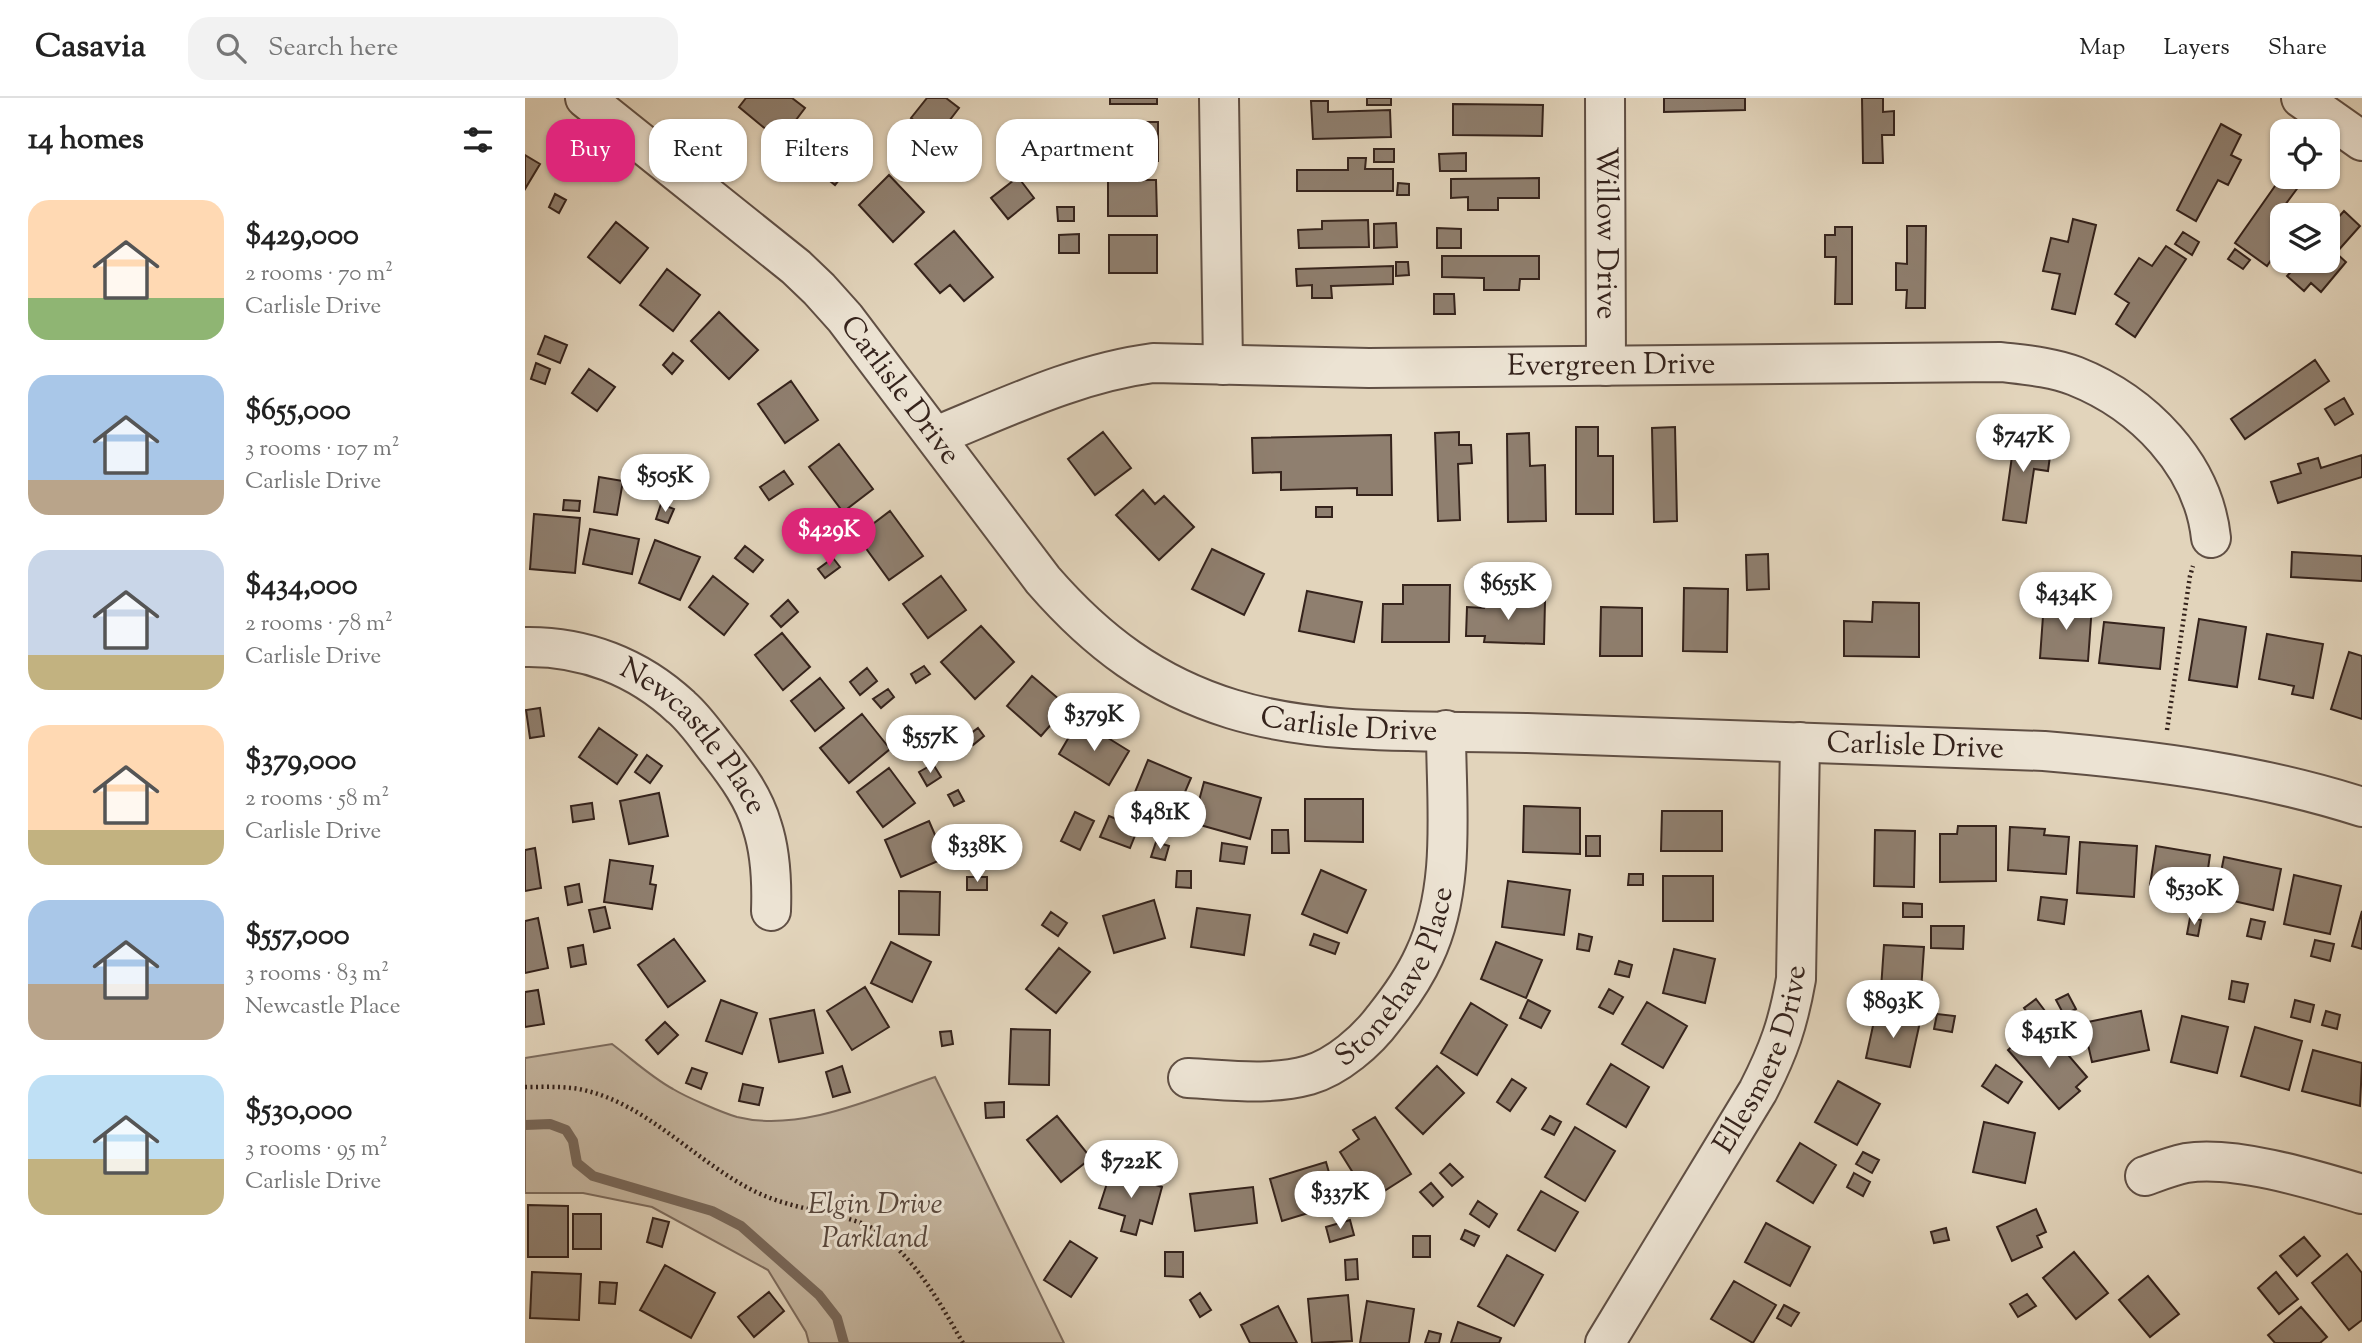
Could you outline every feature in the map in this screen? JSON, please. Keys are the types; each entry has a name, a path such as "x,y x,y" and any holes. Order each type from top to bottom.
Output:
{"street":[{"name":"Carlisle Drive","path":"585,98 796,267 819,289 845,318 1043,580 1069,610 1139,668 1185,691 1233,709 1280,721 1340,729 1446,730 2044,751 2162,762 2270,783 2362,807"},
{"path":"1219,98 1223,365"},
{"name":"Willow Drive","path":"1605,98 1607,366"},
{"path":"2301,98 2362,141"},
{"name":"Evergreen Drive","path":"936,436 1081,378 1153,363 1369,368 2001,362 2038,366 2073,375 2106,390 2126,404 2164,438 2187,468 2204,501 2211,538"},
{"name":"Newcastle Place","path":"525,647 586,653 626,668 663,692 697,723 731,768 757,811 768,852 771,911"},
{"name":"Stonehave Place","path":"1188,1078 1266,1082 1311,1074 1349,1054 1376,1029 1403,993 1425,954 1438,916 1445,874 1446,730"},
{"name":"Ellesmere Drive","path":"1605,1343 1758,1091 1776,1056 1789,1017 1796,979 1800,742"},
{"path":"2145,1177 2165,1168 2187,1163 2226,1163 2302,1177 2362,1194"}],"path":[{"path":"2162,762 2190,576 2195,562 2211,538"},
{"path":"525,1087 563,1087 596,1094 642,1116 752,1190 786,1203 867,1225 910,1261 932,1291 963,1343"}],"green space":[{"name":"Elgin Drive Parkland","path":"612,1044 657,1079 679,1092 731,1115 761,1121 812,1117 863,1103 935,1077 1064,1343 809,1343 806,1332 768,1270 652,1207 583,1193 525,1193 525,1058"}],"building":[{"path":"746,98 792,98 805,108 797,119 761,119 761,125 739,107"},
{"path":"927,98 946,98 959,108 951,119 911,118"},
{"path":"1110,98 1157,98 1157,104 1110,104"},
{"path":"1367,98 1391,98 1391,105 1367,105"},
{"path":"1664,98 1745,98 1745,110 1664,112"},
{"path":"1862,98 1883,98 1883,112 1894,111 1894,135 1882,135 1883,163 1863,163"},
{"path":"1311,101 1328,101 1328,112 1390,110 1391,137 1313,139"},
{"path":"1453,104 1543,105 1542,136 1453,135"},
{"path":"2221,124 2241,135 2231,155 2241,160 2228,185 2218,180 2196,221 2177,210"},
{"path":"1374,149 1394,149 1394,162 1374,162"},
{"path":"1466,153 1466,171 1440,171 1439,154"},
{"path":"525,155 540,164 525,189"},
{"path":"1348,158 1366,158 1365,169 1393,169 1393,191 1297,191 1297,170 1348,170"},
{"path":"887,177 887,182 896,182 924,212 893,242 859,205"},
{"path":"1539,178 1539,198 1498,198 1498,210 1468,210 1468,197 1451,198 1451,179"},
{"path":"1012,182 1022,182 1034,198 1008,219 991,198"},
{"path":"1108,182 1156,182 1157,216 1108,216"},
{"path":"1398,183 1409,184 1409,195 1397,195"},
{"path":"2273,189 2297,189 2286,203 2270,203 2270,262 2267,266 2235,243"},
{"path":"555,194 566,200 559,213 549,207"},
{"path":"1057,207 1074,207 1074,221 1058,221"},
{"path":"2344,211 2360,226 2340,248 2340,215"},
{"path":"2073,219 2096,225 2075,314 2052,309 2060,274 2043,271 2051,238 2068,242"},
{"path":"1368,220 1369,247 1299,248 1298,230 1322,229 1322,221"},
{"path":"616,222 648,248 620,283 588,257"},
{"path":"1396,223 1397,247 1374,248 1374,224"},
{"path":"1907,226 1926,226 1925,308 1906,308 1907,290 1896,290 1896,263 1907,264"},
{"path":"1835,227 1852,227 1852,304 1835,304 1836,257 1825,257 1825,235 1835,235"},
{"path":"1437,228 1461,229 1461,248 1437,248"},
{"path":"954,231 993,277 964,301 950,285 940,293 915,264"},
{"path":"2183,232 2199,242 2192,255 2175,244"},
{"path":"1079,234 1079,253 1059,253 1059,235"},
{"path":"1109,235 1157,235 1157,273 1109,273"},
{"path":"2166,246 2186,259 2135,337 2116,324 2129,303 2115,294 2139,258 2152,266"},
{"path":"2235,249 2250,260 2243,269 2228,259"},
{"path":"1442,256 1539,256 1539,279 1520,279 1519,290 1484,290 1484,278 1442,277"},
{"path":"2340,257 2346,262 2340,269"},
{"path":"1396,262 1408,262 1409,275 1396,276"},
{"path":"1393,266 1393,284 1331,286 1332,298 1312,298 1312,285 1297,286 1296,269"},
{"path":"667,269 700,295 673,331 640,305"},
{"path":"2290,273 2337,273 2321,292 2311,283 2304,291 2287,276"},
{"path":"1434,294 1454,294 1455,314 1434,314"},
{"path":"719,312 758,350 729,379 691,341"},
{"path":"545,336 567,345 560,363 538,354"},
{"path":"673,353 683,361 672,374 663,365"},
{"path":"2315,360 2329,381 2245,439 2231,419"},
{"path":"536,363 550,369 545,384 531,379"},
{"path":"589,369 615,387 597,411 572,393"},
{"path":"791,381 818,420 785,443 758,404"},
{"path":"2344,398 2353,414 2335,425 2325,409"},
{"path":"1576,427 1598,427 1598,456 1613,456 1613,514 1576,514"},
{"path":"1675,427 1677,521 1654,522 1652,428"},
{"path":"2016,428 2040,432 2036,455 2050,456 2048,471 2034,469 2026,523 2003,520"},
{"path":"1103,432 1131,468 1095,495 1068,459"},
{"path":"1459,432 1459,445 1471,445 1472,463 1458,464 1460,520 1438,521 1435,433"},
{"path":"1529,433 1530,466 1545,465 1546,521 1508,522 1507,434"},
{"path":"1391,435 1392,495 1357,495 1357,488 1281,490 1281,472 1253,473 1252,438"},
{"path":"839,444 873,489 843,512 809,467"},
{"path":"2362,455 2362,477 2278,503 2271,482 2301,473 2298,464 2318,458 2321,468"},
{"path":"784,471 793,484 769,500 760,487"},
{"path":"599,477 623,481 617,515 594,512"},
{"path":"1143,490 1155,504 1164,496 1194,527 1159,560 1116,515"},
{"path":"564,500 580,501 579,511 563,510"},
{"path":"661,504 674,509 668,523 656,519"},
{"path":"1316,507 1332,507 1332,517 1316,517"},
{"path":"890,511 923,556 889,580 857,536"},
{"path":"534,514 580,518 575,573 530,569"},
{"path":"590,529 639,539 632,574 583,564"},
{"path":"655,540 700,557 680,600 639,583"},
{"path":"745,546 763,560 753,572 735,558"},
{"path":"1212,549 1264,574 1244,615 1192,589"},
{"path":"2292,552 2362,556 2362,581 2291,577"},
{"path":"1768,554 1769,589 1747,590 1746,555"},
{"path":"833,558 840,567 825,578 818,569"},
{"path":"1506,567 1506,593 1473,593 1473,568"},
{"path":"713,576 748,604 724,635 689,607"},
{"path":"941,576 966,610 928,638 903,604"},
{"path":"1403,585 1450,585 1449,642 1382,642 1383,604 1403,604"},
{"path":"1684,588 1728,589 1727,652 1683,651"},
{"path":"1307,591 1362,602 1354,642 1299,631"},
{"path":"1485,599 1545,601 1544,644 1484,642 1485,636 1466,636 1467,607 1484,608"},
{"path":"788,600 798,612 781,627 771,616"},
{"path":"1873,602 1919,603 1919,657 1844,656 1844,621 1872,622"},
{"path":"2044,602 2092,605 2088,661 2040,658"},
{"path":"1601,607 1642,608 1642,656 1600,656"},
{"path":"2199,619 2246,627 2237,687 2189,680"},
{"path":"2104,622 2164,628 2160,669 2099,663"},
{"path":"981,626 1014,662 975,699 941,662"},
{"path":"782,633 810,667 783,690 755,655"},
{"path":"2267,634 2323,644 2313,698 2292,694 2294,686 2259,679"},
{"path":"2349,652 2362,656 2362,719 2331,709"},
{"path":"924,666 930,674 916,683 911,674"},
{"path":"867,668 877,681 860,695 850,682"},
{"path":"1032,676 1067,706 1041,736 1007,706"},
{"path":"820,678 844,708 815,731 791,701"},
{"path":"888,689 894,697 881,708 873,699"},
{"path":"540,708 544,736 530,738 526,710"},
{"path":"862,714 890,749 849,783 820,748"},
{"path":"1079,720 1129,751 1109,785 1059,754"},
{"path":"599,728 637,755 617,784 579,757"},
{"path":"978,728 984,736 973,745 966,737"},
{"path":"647,755 662,766 650,783 635,772"},
{"path":"1148,760 1191,778 1171,825 1129,807"},
{"path":"933,764 941,777 927,786 919,772"},
{"path":"889,768 915,803 883,827 857,792"},
{"path":"1204,782 1261,798 1250,839 1193,823"},
{"path":"958,790 964,801 954,806 948,795"},
{"path":"659,793 668,836 629,844 620,801"},
{"path":"1305,799 1363,799 1363,842 1305,841"},
{"path":"592,803 594,819 573,822 571,806"},
{"path":"1524,806 1580,808 1580,854 1523,852"},
{"path":"1662,811 1722,811 1722,851 1661,851"},
{"path":"1075,812 1094,821 1080,850 1061,841"},
{"path":"1109,816 1138,828 1130,848 1100,837"},
{"path":"929,821 945,858 901,877 885,840"},
{"path":"1958,826 1996,826 1996,881 1940,882 1940,834 1957,834"},
{"path":"2010,827 2045,829 2044,835 2069,837 2066,874 2008,870"},
{"path":"1272,830 1288,830 1289,853 1272,853"},
{"path":"1875,830 1915,831 1914,887 1874,886"},
{"path":"1586,836 1600,836 1600,856 1586,856"},
{"path":"1156,842 1169,846 1165,860 1151,857"},
{"path":"2080,842 2137,846 2134,897 2077,893"},
{"path":"1222,843 1247,847 1244,864 1220,861"},
{"path":"2156,846 2210,855 2203,904 2186,901 2187,891 2150,885"},
{"path":"535,848 541,888 525,891 525,850"},
{"path":"2224,857 2281,869 2273,910 2216,897"},
{"path":"610,860 653,866 650,884 656,885 652,909 604,902"},
{"path":"1321,870 1366,890 1347,933 1302,914"},
{"path":"1177,871 1191,871 1191,888 1176,887"},
{"path":"1629,874 1643,874 1643,885 1628,885"},
{"path":"2294,875 2341,886 2330,934 2284,924"},
{"path":"1663,876 1713,876 1713,921 1663,921"},
{"path":"967,877 987,877 987,890 967,890"},
{"path":"1508,881 1570,890 1564,935 1502,927"},
{"path":"579,884 582,902 568,905 565,887"},
{"path":"899,891 940,892 939,935 899,934"},
{"path":"2041,897 2067,900 2064,924 2038,920"},
{"path":"1154,900 1165,938 1114,953 1103,916"},
{"path":"1903,903 1922,904 1922,917 1903,917"},
{"path":"605,907 610,928 594,932 589,910"},
{"path":"1197,908 1250,915 1244,955 1191,947"},
{"path":"2362,911 2362,949 2352,946"},
{"path":"1051,912 1067,923 1058,936 1042,925"},
{"path":"538,918 548,968 525,973 525,921"},
{"path":"2190,918 2201,920 2198,936 2187,934"},
{"path":"2251,919 2265,922 2261,939 2247,936"},
{"path":"1931,926 1964,926 1963,949 1931,948"},
{"path":"1314,934 1339,943 1335,954 1310,945"},
{"path":"1579,934 1592,937 1589,951 1577,949"},
{"path":"674,939 705,981 668,1007 638,965"},
{"path":"2315,940 2334,944 2330,961 2311,956"},
{"path":"891,942 931,962 912,1002 871,983"},
{"path":"1496,942 1542,960 1526,998 1481,979"},
{"path":"583,945 586,964 571,967 568,948"},
{"path":"1884,945 1924,947 1921,991 1881,989"},
{"path":"1059,948 1090,972 1056,1013 1026,989"},
{"path":"1674,949 1715,959 1705,1003 1663,993"},
{"path":"1619,961 1632,965 1629,977 1615,974"},
{"path":"2232,981 2248,984 2244,1002 2229,999"},
{"path":"865,987 889,1027 852,1050 827,1011"},
{"path":"1609,989 1623,997 1613,1014 1599,1007"},
{"path":"538,990 544,1024 525,1027 525,992"},
{"path":"2068,994 2076,1009 2064,1015 2056,1000"},
{"path":"2036,999 2048,1015 2035,1024 2024,1008"},
{"path":"721,1000 757,1013 742,1054 706,1041"},
{"path":"1528,1000 1550,1011 1541,1028 1520,1018"},
{"path":"2295,1000 2314,1005 2310,1022 2291,1017"},
{"path":"1647,1002 1687,1026 1663,1068 1622,1044"},
{"path":"1471,1003 1507,1025 1477,1075 1441,1053"},
{"path":"814,1010 823,1053 779,1062 770,1019"},
{"path":"2141,1011 2149,1050 2092,1062 2083,1023"},
{"path":"2326,1011 2340,1015 2337,1029 2322,1025"},
{"path":"1876,1012 1920,1022 1910,1067 1866,1058"},
{"path":"1937,1014 1955,1016 1952,1032 1934,1029"},
{"path":"2182,1016 2228,1027 2217,1073 2171,1062"},
{"path":"665,1022 678,1035 658,1054 646,1040"},
{"path":"2255,1027 2302,1041 2289,1090 2241,1076"},
{"path":"1011,1029 1050,1030 1049,1085 1009,1084"},
{"path":"951,1031 953,1044 942,1046 940,1032"},
{"path":"2028,1032 2052,1059 2064,1050 2087,1077 2076,1087 2080,1091 2059,1109 2008,1050"},
{"path":"2313,1050 2362,1063 2360,1106 2302,1091"},
{"path":"1611,1064 1649,1087 1626,1127 1587,1104"},
{"path":"1996,1065 2022,1082 2008,1103 1982,1086"},
{"path":"842,1066 850,1092 833,1097 826,1072"},
{"path":"1437,1066 1464,1093 1423,1134 1396,1108"},
{"path":"692,1068 707,1073 701,1089 686,1083"},
{"path":"1512,1079 1526,1088 1510,1111 1497,1102"},
{"path":"1838,1081 1880,1104 1857,1145 1815,1122"},
{"path":"743,1084 763,1088 759,1105 739,1101"},
{"path":"1004,1102 1004,1117 986,1118 985,1103"},
{"path":"1057,1116 1091,1158 1061,1182 1027,1140"},
{"path":"1550,1116 1561,1122 1554,1135 1542,1129"},
{"path":"1375,1117 1411,1174 1370,1200 1340,1152 1359,1139 1353,1130"},
{"path":"1984,1122 2035,1133 2025,1183 1973,1172"},
{"path":"1575,1127 1615,1151 1585,1201 1545,1177"},
{"path":"1800,1143 1836,1165 1813,1203 1777,1181"},
{"path":"1863,1152 1879,1160 1872,1173 1856,1164"},
{"path":"1326,1162 1338,1204 1282,1221 1270,1179"},
{"path":"1450,1164 1463,1177 1452,1186 1440,1173"},
{"path":"1111,1171 1162,1187 1152,1224 1140,1220 1136,1235 1121,1231 1125,1216 1099,1208"},
{"path":"1854,1173 1870,1182 1863,1196 1847,1187"},
{"path":"1431,1183 1443,1197 1433,1206 1420,1192"},
{"path":"1253,1187 1257,1223 1195,1231 1190,1194"},
{"path":"1541,1191 1578,1212 1555,1251 1518,1230"},
{"path":"1478,1201 1497,1214 1489,1227 1470,1214"},
{"path":"528,1205 568,1206 568,1257 528,1257"},
{"path":"2036,1209 2046,1232 2037,1236 2042,1247 2012,1261 1997,1227"},
{"path":"573,1214 601,1214 601,1249 573,1249"},
{"path":"653,1218 669,1222 662,1247 647,1242"},
{"path":"1350,1220 1354,1235 1330,1242 1326,1227"},
{"path":"1766,1223 1810,1247 1790,1286 1745,1262"},
{"path":"1946,1228 1949,1240 1934,1243 1931,1232"},
{"path":"1465,1230 1479,1236 1474,1246 1461,1239"},
{"path":"1413,1236 1430,1236 1430,1257 1413,1257"},
{"path":"2304,1237 2320,1256 2297,1276 2280,1256"},
{"path":"1070,1241 1097,1258 1071,1297 1044,1280"},
{"path":"1165,1252 1183,1252 1183,1277 1165,1276"},
{"path":"2074,1252 2108,1293 2076,1319 2043,1278"},
{"path":"2347,1254 2362,1273 2362,1320 2349,1330 2312,1283"},
{"path":"1507,1255 1543,1275 1514,1326 1478,1306"},
{"path":"1357,1259 1358,1279 1346,1280 1345,1260"},
{"path":"665,1265 715,1293 691,1338 640,1310"},
{"path":"532,1272 581,1274 579,1320 530,1318"},
{"path":"2276,1272 2298,1299 2279,1314 2258,1288"},
{"path":"2148,1276 2179,1314 2150,1337 2119,1300"},
{"path":"1734,1281 1776,1305 1753,1343 1711,1319"},
{"path":"600,1282 617,1283 615,1304 599,1303"},
{"path":"769,1292 784,1311 754,1337 738,1317"},
{"path":"1200,1293 1211,1310 1200,1317 1190,1300"},
{"path":"2027,1294 2036,1306 2018,1317 2010,1304"},
{"path":"1348,1295 1352,1341 1312,1343 1308,1299"},
{"path":"1367,1301 1414,1309 1409,1343 1360,1343"},
{"path":"1784,1305 1799,1313 1791,1326 1777,1318"},
{"path":"1278,1306 1297,1343 1250,1343 1241,1325"},
{"path":"2301,1307 2327,1337 2320,1343 2275,1343 2268,1335"},
{"path":"1458,1322 1501,1338 1499,1343 1451,1343"},
{"path":"1429,1331 1441,1334 1439,1343 1425,1343"}],"waterway":[{"path":"525,1125 550,1124 566,1130 573,1141 577,1163 593,1176 712,1211 741,1226 819,1295 837,1318 844,1343"}]}
